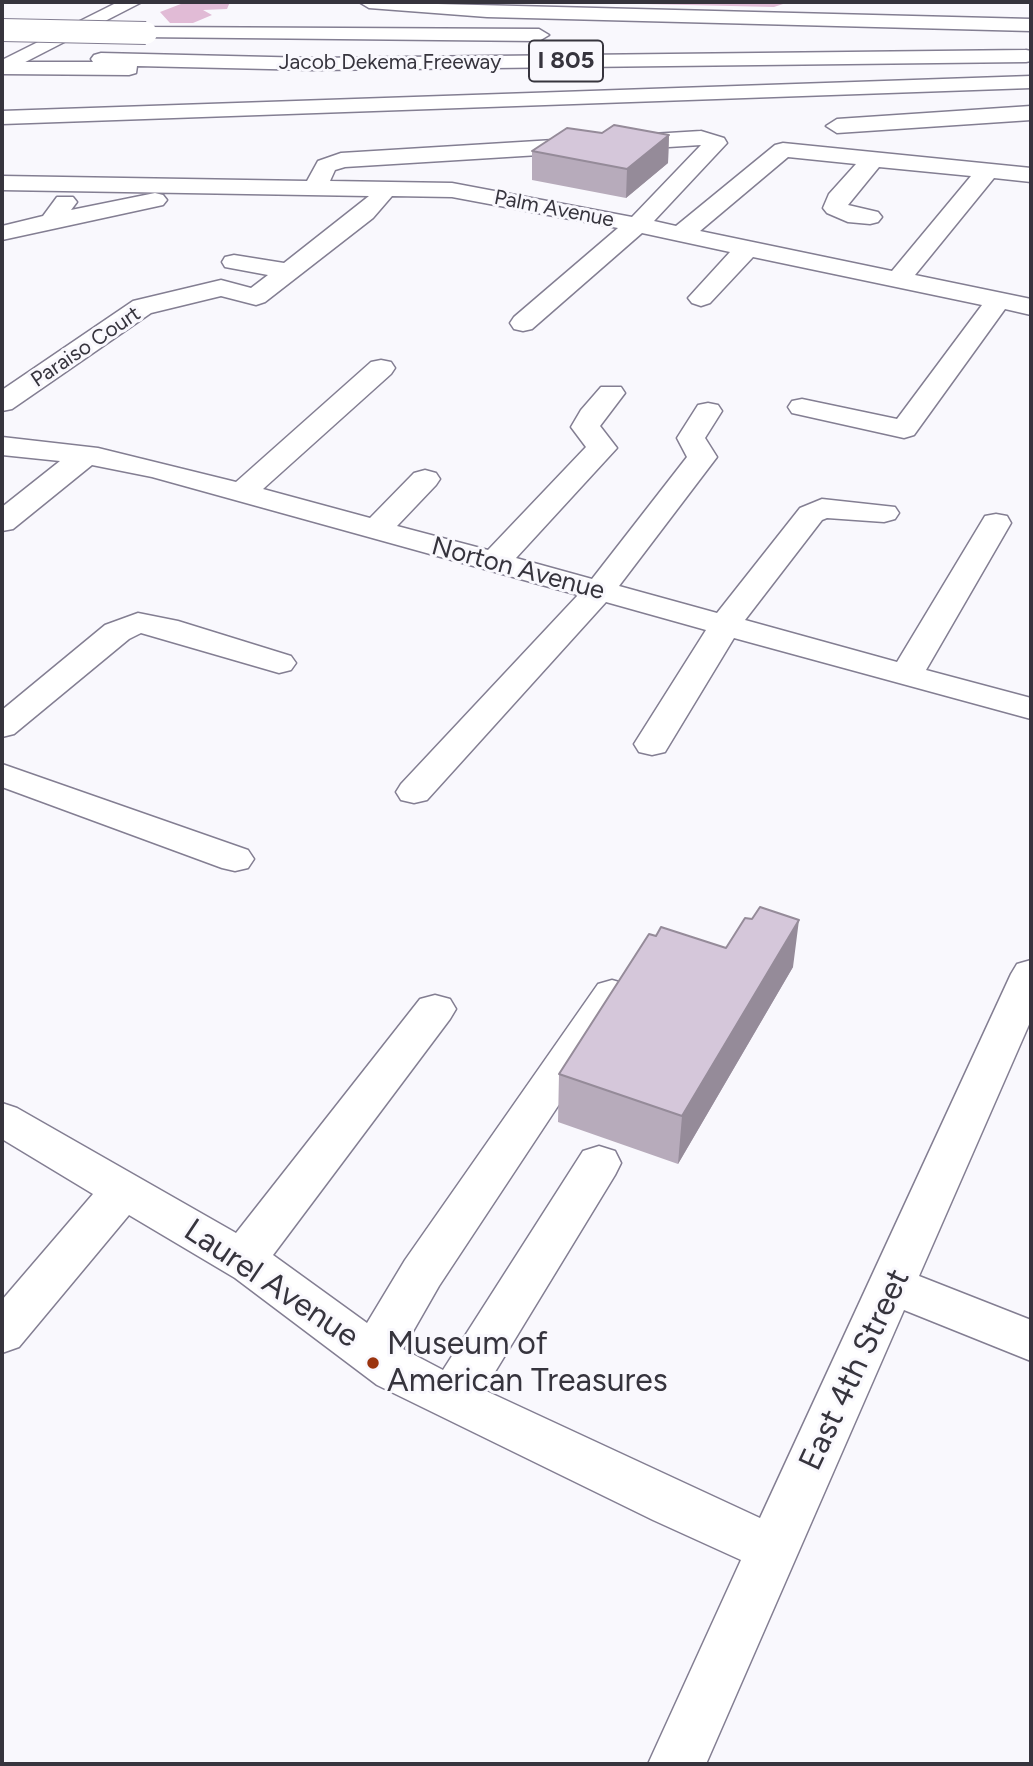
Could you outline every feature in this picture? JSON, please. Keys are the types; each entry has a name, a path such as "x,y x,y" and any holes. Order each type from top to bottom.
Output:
{"main road":[{"path":"2,68 132,2"},
{"path":"369,2 487,11 1031,27"},
{"name":"Jacob Dekema Freeway","path":"7,23 146,33 557,35"},
{"name":"I 805","path":"613,34 1031,27"},
{"path":"2,55 94,64"},
{"name":"Jacob Dekema Freeway","path":"94,64 1031,56"},
{"path":"2,68 94,64"},
{"path":"2,118 1031,82"},
{"path":"837,126 1031,113"},
{"path":"316,186 326,166 341,160 701,138 716,143 716,147 637,225 523,323"},
{"path":"681,234 772,155 783,150 1031,175"},
{"path":"870,217 848,215 835,208 837,199 875,158"},
{"path":"898,280 988,170"},
{"name":"Palm Avenue","path":"2,183 452,190 637,225 1031,307"},
{"path":"51,221 65,206 69,183"},
{"path":"2,233 231,185"},
{"path":"234,262 289,271 365,213 377,201 385,187"},
{"path":"701,298 747,248"},
{"name":"Paraiso Court","path":"2,403 142,307 221,288 256,297 289,271"},
{"path":"802,407 904,429 999,300"},
{"path":"240,493 381,368"},
{"path":"495,562 602,448 585,427 591,415 611,393"},
{"path":"414,792 505,697 599,591 702,457 691,438 708,411"},
{"name":"Norton Avenue","path":"2,446 85,456 156,469 1031,709"},
{"path":"2,522 85,456"},
{"path":"376,530 425,479"},
{"path":"652,744 725,625 811,514 822,508 884,513"},
{"path":"906,675 996,523"},
{"path":"2,727 117,632 138,623 166,628 279,663"},
{"path":"2,775 235,859"},
{"name":"East 4th Street","path":"677,1764 772,1548 894,1286 1031,974"},
{"path":"374,1355 422,1273 615,989"},
{"path":"243,1259 435,1009"},
{"name":"Laurel Avenue","path":"2,1119 243,1259 394,1370 671,1504 772,1548"},
{"path":"453,1397 599,1163"},
{"path":"2,1333 124,1189"},
{"path":"894,1286 1031,1341"}],"shaded area":[{"path":"186,2 230,2 227,9 203,10 212,15 193,23 170,23 160,12"},
{"path":"557,2 789,2 774,7"}],"building":[{"path":"614,125 669,135 627,169 532,151 567,128 602,133"},
{"path":"760,907 799,920 682,1116 559,1074 649,934 656,936 661,927 726,948 745,918 752,919"}],"place":[{"name":"Museum of American Treasures","path":"373,1363"}]}
